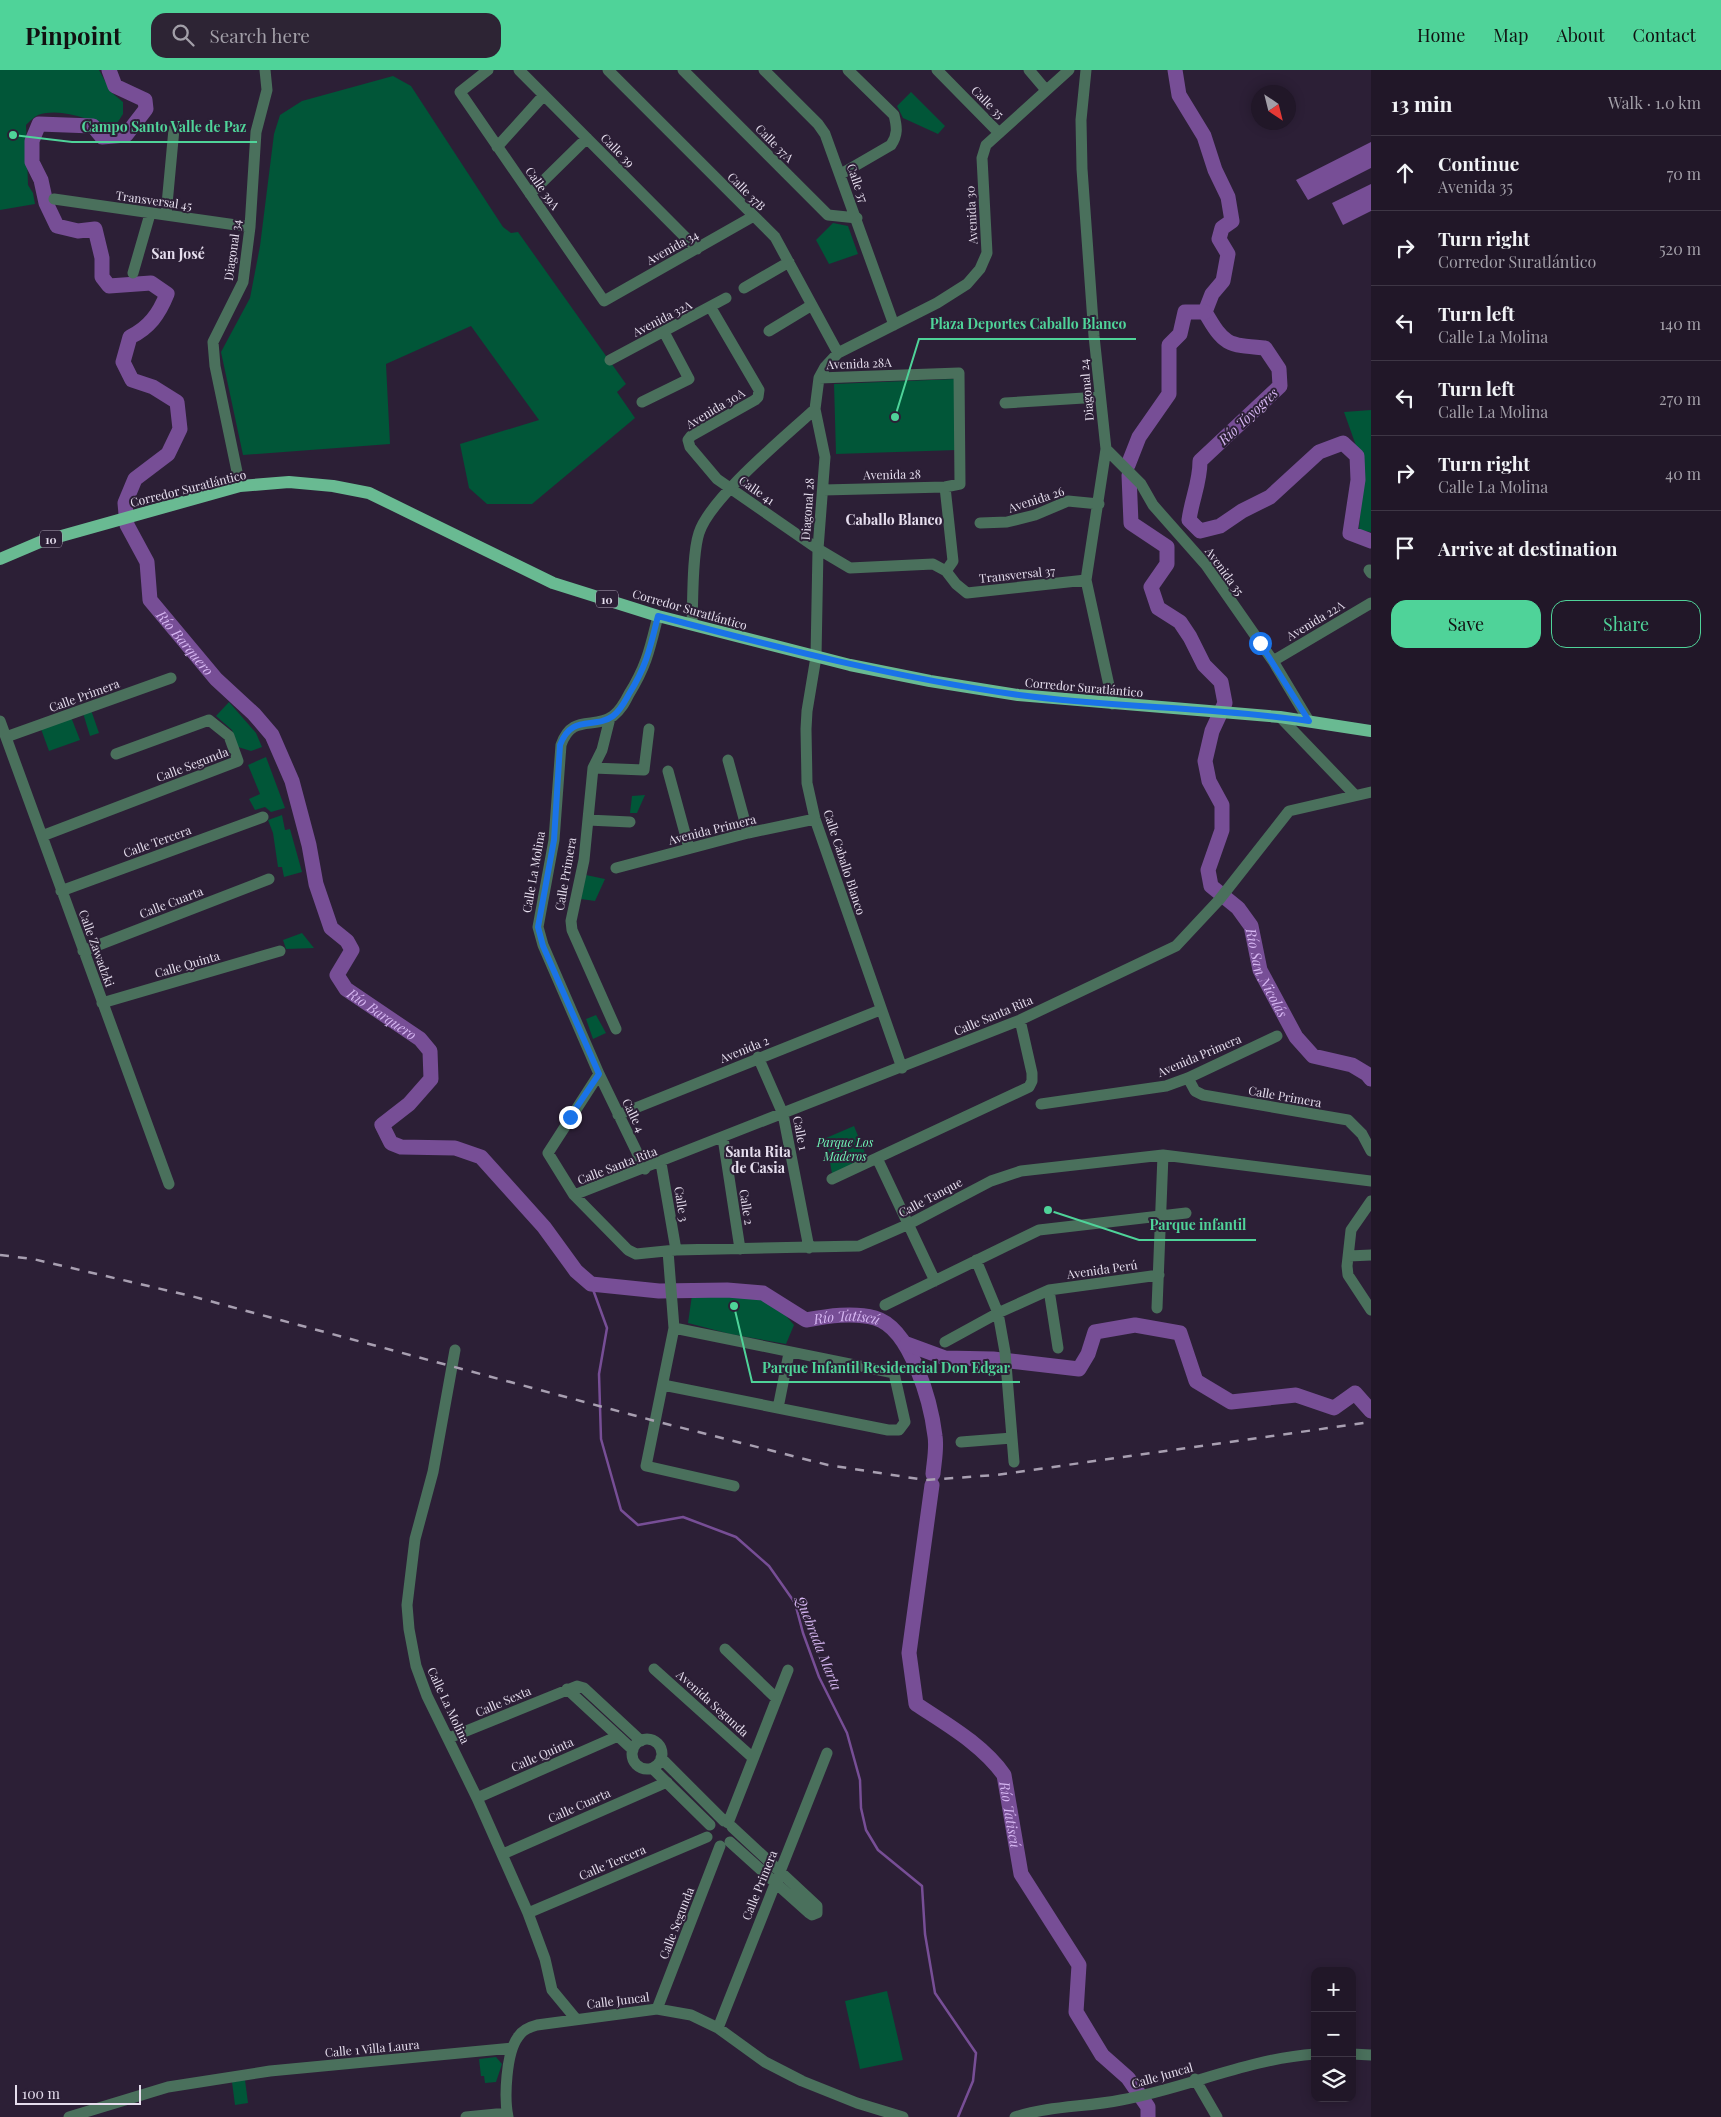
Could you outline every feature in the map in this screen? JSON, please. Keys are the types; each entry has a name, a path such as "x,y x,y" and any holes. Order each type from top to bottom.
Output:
{"main road":[{"name":"Corredor Suratlántico","path":"0,558 40,542 240,486 289,482 333,486 369,493 553,583 658,616 816,657 930,681 1034,696 1280,717 1371,731"}],"street":[{"name":"Diagonal 34","path":"240,486 215,366 213,342 243,282 250,227 256,132 267,90 265,70"},
{"name":"Calle 39A","path":"488,70 460,92 604,301"},
{"name":"Calle 39","path":"519,70 697,249"},
{"name":"Calle 37B","path":"608,70 752,217 775,237 838,353"},
{"name":"Calle 37A","path":"683,70 828,215 857,218"},
{"name":"Calle 37","path":"764,70 822,129 841,174 894,325"},
{"path":"841,174 891,145 896,137 897,125 894,115 848,70"},
{"name":"Calle 35","path":"937,70 998,132"},
{"path":"1029,70 1046,90"},
{"name":"Avenida 30","path":"822,372 838,353 952,294 967,284 980,270 986,253 982,158 986,145 998,132 1069,70"},
{"name":"Diagonal 24","path":"1086,70 1081,120 1082,169 1100,397 1106,449 1086,580 1113,704"},
{"path":"497,147 544,95"},
{"path":"166,215 174,129"},
{"path":"530,194 587,138"},
{"name":"Transversal 45","path":"54,199 250,227"},
{"path":"133,273 150,214"},
{"name":"Avenida 34","path":"604,301 752,217"},
{"path":"744,288 788,262"},
{"name":"Avenida 32A","path":"610,360 712,308 726,298"},
{"path":"769,331 812,305"},
{"name":"Avenida 30A","path":"688,444 691,436 758,397 757,385 712,308"},
{"path":"642,402 689,379 664,332"},
{"name":"Avenida 28A","path":"822,372 959,373 960,484"},
{"name":"Diagonal 28","path":"816,657 818,549 825,450 815,409 822,372"},
{"path":"1005,403 1100,397"},
{"path":"692,624 699,532 730,489 815,409"},
{"name":"Calle 41","path":"688,444 704,465 730,489 818,549"},
{"name":"Avenida 35","path":"1106,449 1141,484 1153,505 1206,565 1272,661 1309,721"},
{"name":"Avenida 28","path":"823,490 945,487 960,484"},
{"path":"818,549 850,568 934,564 946,571 953,561 945,487"},
{"name":"Avenida 26","path":"980,523 1007,522 1035,515 1068,501 1099,504"},
{"name":"Transversal 37","path":"946,571 956,584 967,593 1086,580"},
{"name":"Avenida 22A","path":"1272,661 1371,603"},
{"path":"610,718 620,708 643,672 658,616"},
{"name":"Calle Caballo Blanco","path":"816,657 806,729 808,782 815,819 880,1010 902,1068"},
{"name":"Calle Primera","path":"6,737 172,678"},
{"path":"1280,717 1354,794"},
{"name":"Calle Primera","path":"610,718 602,750 593,768 584,860 571,921 572,930 616,1029"},
{"name":"Calle La Molina","path":"599,1074 543,946 538,927 554,840 560,745 566,732 572,727 610,718"},
{"name":"Calle Zawadzki","path":"0,720 169,1184"},
{"name":"Calle Segunda","path":"42,836 238,761 229,736 209,720 116,754"},
{"path":"593,768 644,770 649,728"},
{"path":"728,760 748,833"},
{"path":"668,770 690,848"},
{"name":"Calle Santa Rita","path":"574,1195 661,1163 1020,1020 1176,946 1219,900 1289,811 1354,794 1371,792"},
{"name":"Calle Tercera","path":"61,891 263,817"},
{"name":"Avenida Primera","path":"616,868 748,833 815,819"},
{"path":"588,820 630,822"},
{"name":"Calle Cuarta","path":"83,950 269,879"},
{"name":"Calle Quinta","path":"102,1003 280,951"},
{"name":"Avenida 2","path":"618,1115 880,1010"},
{"path":"832,1178 1029,1087 1032,1081 1020,1020"},
{"name":"Avenida Primera","path":"1041,1104 1152,1089 1188,1078 1276,1036"},
{"name":"Calle 1","path":"758,1058 783,1114 809,1248"},
{"name":"Calle 4","path":"599,1074 644,1169"},
{"name":"Calle Tanque","path":"599,1074 548,1153 574,1195 628,1250 636,1254 672,1251 859,1246 910,1224 991,1181 1021,1171 1163,1155 1371,1181"},
{"name":"Calle Primera","path":"1188,1078 1195,1091 1203,1096 1348,1120 1362,1134 1371,1151"},
{"name":"Calle 2","path":"723,1138 740,1249"},
{"path":"1157,1308 1163,1155"},
{"path":"877,1158 935,1280"},
{"name":"Calle 3","path":"661,1163 672,1251 671,1279 674,1328 663,1385 641,1465 729,1482"},
{"path":"1371,1201 1351,1230 1348,1275 1371,1310"},
{"path":"885,1305 1039,1230 1186,1213"},
{"path":"1349,1256 1371,1255"},
{"path":"976,1260 998,1313 1005,1352 1014,1462"},
{"name":"Avenida Perú","path":"945,1342 998,1313 1049,1290 1159,1275"},
{"path":"1049,1290 1058,1348"},
{"path":"663,1385 895,1431 903,1427 905,1422 894,1372 789,1353 674,1328"},
{"name":"Calle La Molina","path":"455,1350 433,1472 415,1539 407,1605 408,1629 416,1666 427,1696 449,1738 503,1854 545,1959 552,1990 576,2019"},
{"path":"778,1408 789,1353"},
{"path":"961,1442 1012,1438"},
{"path":"725,1649 776,1698"},
{"name":"Avenida Segunda","path":"654,1669 753,1758"},
{"path":"725,1844 733,1835 728,1824 788,1670"},
{"path":"567,1689 577,1686 584,1688 641,1741 655,1742 661,1749 661,1758 658,1764 652,1768 644,1769 637,1765 633,1758 633,1750 641,1741"},
{"path":"567,1689 633,1750"},
{"name":"Calle Sexta","path":"449,1738 567,1689"},
{"name":"Calle Quinta","path":"477,1798 618,1736"},
{"name":"Calle Primera","path":"718,2028 827,1753"},
{"path":"661,1758 728,1824 778,1877 817,1910"},
{"path":"652,1768 667,1782 709,1831 711,1843 725,1844 778,1877"},
{"name":"Calle Cuarta","path":"503,1854 667,1782"},
{"path":"709,1831 717,1821 728,1824"},
{"name":"Calle Tercera","path":"528,1913 709,1831"},
{"name":"Calle Segunda","path":"657,2008 725,1844"},
{"name":"Calle Juncal","path":"507,2115 507,2079 512,2048 526,2028 657,2008 691,2015 718,2028 765,2062 802,2081 857,2103 903,2117"},
{"name":"Calle 1 Villa Laura","path":"69,2117 168,2087 236,2078 270,2071 512,2048"},
{"name":"Calle Juncal","path":"1015,2117 1032,2112 1135,2097 1260,2062 1287,2056 1311,2054"},
{"path":"1356,2054 1371,2055"},
{"path":"1195,2079 1216,2117"},
{"path":"466,2117 507,2115"}],"green space":[{"path":"0,70 99,70 111,92 123,102 123,114 114,128 67,114 48,113 35,117 26,125 28,185 33,193 35,204 0,210"},
{"path":"393,76 411,86 503,227 511,233 518,232 626,384 617,392 635,418 532,504 487,504 469,488 460,444 539,420 471,326 386,364 390,444 243,455 221,352 250,298 260,246 274,134 280,115 302,101"},
{"path":"911,92 945,126 938,134 903,118 897,106"},
{"path":"833,223 848,226 858,254 829,264 816,240"},
{"path":"955,379 957,450 836,454 834,384"},
{"path":"1371,410 1371,532 1359,530 1363,475 1360,457 1344,412"},
{"path":"229,702 256,733 262,747 251,751 238,747 232,730 216,716"},
{"path":"91,710 99,733 90,736 83,713"},
{"path":"71,717 80,740 49,751 41,729"},
{"path":"266,757 285,808 271,812 265,807 255,810 249,799 260,794 248,765"},
{"path":"645,795 637,813 630,813 632,796"},
{"path":"282,815 285,830 290,829 302,872 284,877 282,867 278,867 273,833 268,820"},
{"path":"586,875 605,879 595,901 581,899"},
{"path":"302,933 314,948 286,949 283,940"},
{"path":"596,1015 606,1033 593,1039 586,1019"},
{"name":"Parque Los Maderos","path":"854,1126 867,1158 832,1174 826,1138"},
{"path":"693,1288 762,1288 794,1325 786,1344 730,1334 688,1323"},
{"path":"887,1991 903,2060 860,2069 845,2001"},
{"path":"496,2057 502,2064 496,2082 485,2083 484,2076 481,2076 479,2059"},
{"path":"245,2080 248,2103 235,2105 232,2082"}],"shaded area":[{"path":"1371,142 1371,168 1308,200 1296,180"},
{"path":"1371,184 1371,211 1343,225 1332,203"}],"waterway":[{"name":"Río Barquero","path":"109,70 115,86 145,100 146,109 126,135 102,137 93,126 39,124 32,141 32,162 41,180 46,203 57,226 78,231 95,229 102,258 102,277 109,286 151,283 167,294 153,320 130,337 123,362 132,380 153,387 177,402 180,429 168,454 135,479 125,503 127,525 147,562 150,600 216,679 254,714 272,735 292,781 309,845 316,884 331,928 347,941 352,950 337,975 346,989 420,1039 430,1051 431,1079 409,1104 382,1125 391,1143 401,1147 455,1148 481,1157 544,1227 576,1271 591,1284 659,1291 727,1290 763,1293 806,1320 858,1315 875,1318 888,1325 899,1336 909,1351 924,1387 936,1441 933,1474"},
{"name":"Río Toyogres","path":"1175,70 1179,95 1204,136 1215,170 1228,197 1232,221 1222,228 1219,239 1228,254 1223,281 1212,294 1205,312 1217,331 1228,341 1242,346 1265,348 1279,369 1280,386 1200,461 1199,476 1189,520 1200,531 1220,526 1242,511 1270,497 1319,452 1343,443 1357,456 1358,480 1350,533 1371,541"},
{"name":"Río San Nicolás","path":"1128,465 1139,437 1169,394 1169,345 1180,334 1185,312 1205,312"},
{"name":"Río San Nicolás","path":"1129,475 1131,523 1167,547 1167,564 1151,587 1158,608 1180,622 1204,665 1221,682 1225,703 1212,731 1205,761 1209,781 1222,805 1222,830 1208,870 1211,886 1238,908 1251,926 1260,970 1296,1037 1313,1056 1352,1065 1367,1074 1371,1079"},
{"name":"Quebrada Marta","path":"591,1284 607,1328 599,1374 601,1439 621,1510 638,1525 683,1517 736,1537 769,1566 795,1603 803,1633 819,1677 847,1733 860,1780 861,1808 866,1830 878,1850 922,1886 925,1934 935,1993 976,2053 973,2081 958,2117"},
{"path":"907,1344 945,1358 993,1359 1079,1369 1088,1354 1095,1332 1135,1325 1180,1333 1196,1381 1231,1402 1296,1395 1334,1408 1355,1393 1371,1411"},
{"name":"Río Tatiscú","path":"932,1485 909,1653 916,1704 974,1744 1004,1775 1021,1874 1079,1965 1076,2012 1102,2055 1128,2078 1148,2107 1148,2117"}],"railway":[{"path":"0,1255 33,1259 191,1296 655,1421 828,1465 925,1480 996,1475 1371,1422"}],"place":[{"name":"Campo Santo Valle de Paz","path":"13,135"},
{"name":"Plaza Deportes Caballo Blanco","path":"895,417"},
{"name":"Parque infantil","path":"1048,1210"},
{"name":"Parque Infantil Residencial Don Edgar","path":"734,1306"}],"district":[{"name":"San José","path":"178,253"},
{"name":"Caballo Blanco","path":"894,519"},
{"name":"Santa Rita de Casia","path":"758,1160"}],"route":[{"path":"570,1117 599,1074 539,936 538,927 554,840 560,745 566,732 572,727 610,718 620,708 643,672 658,616 777,648 930,681 1050,698 1205,710 1309,721 1260,643"}]}
